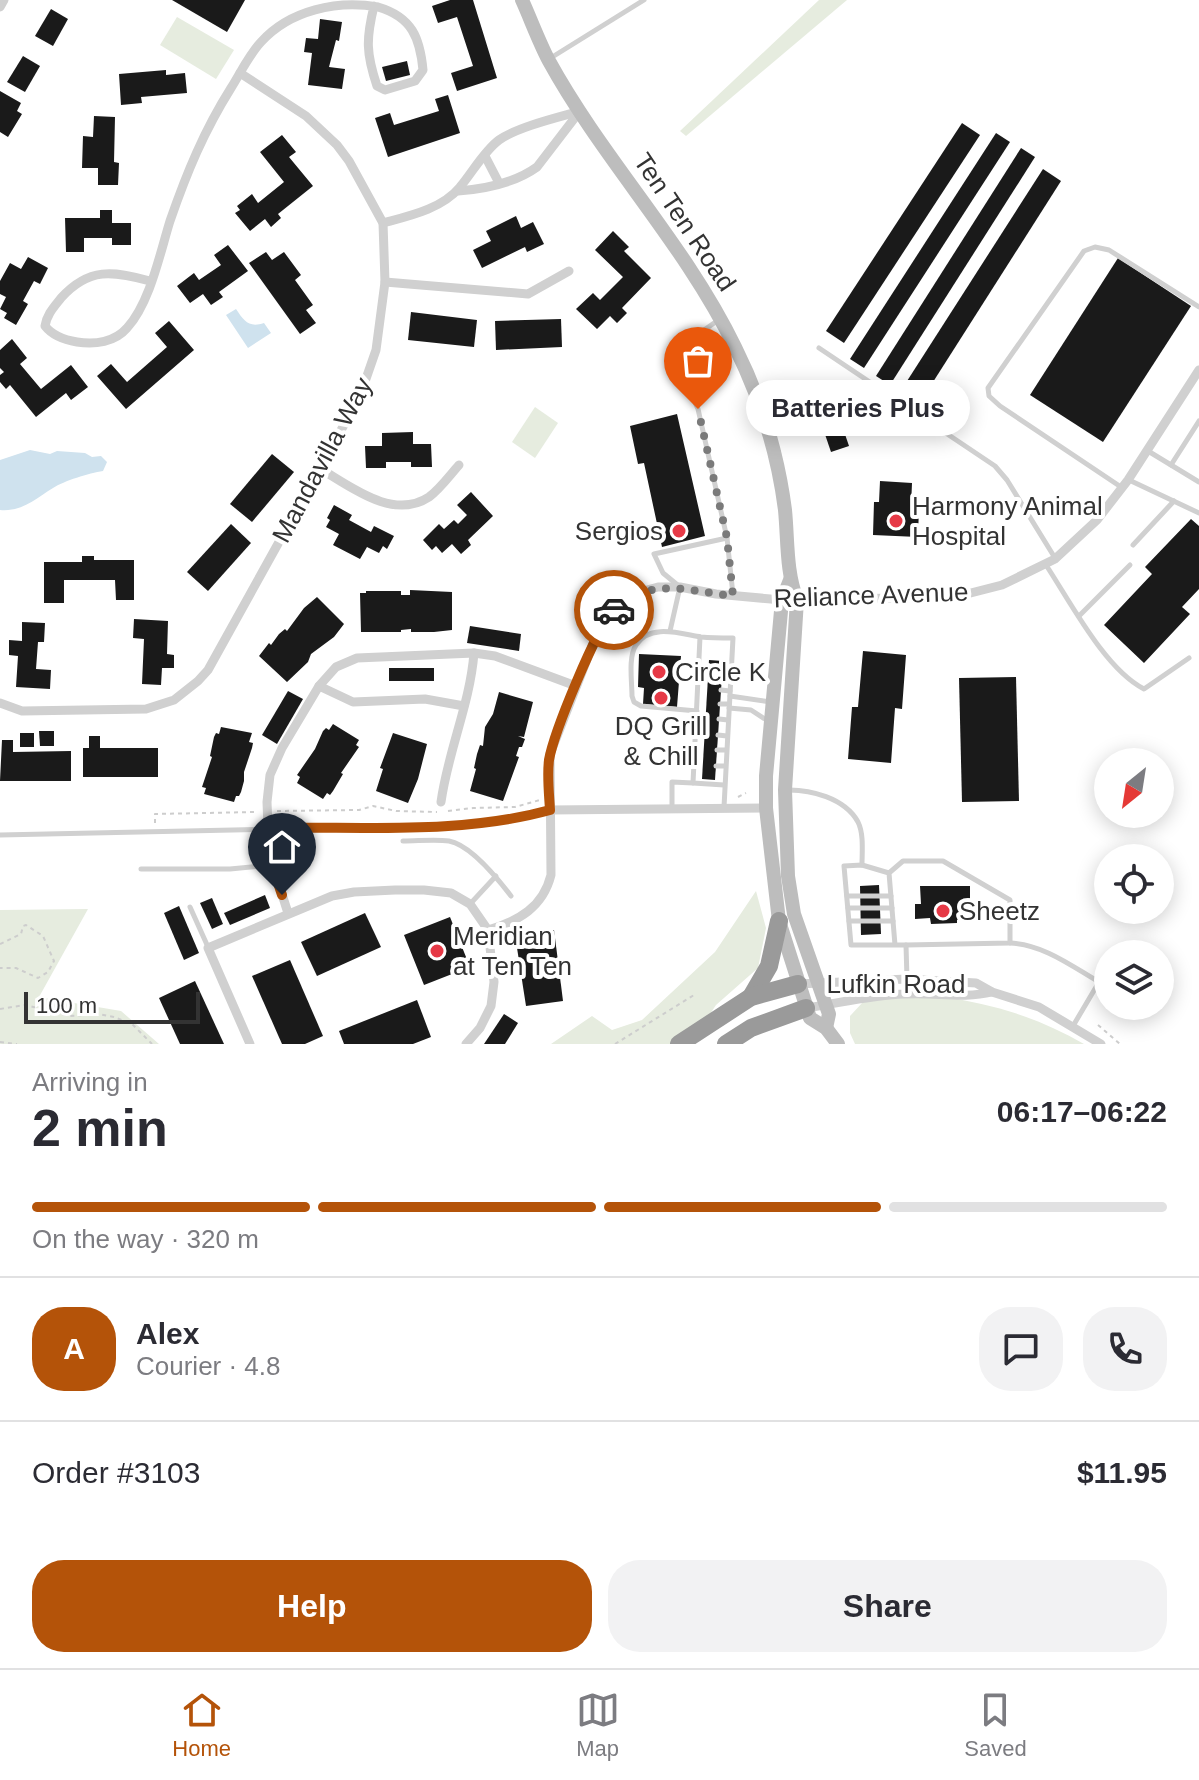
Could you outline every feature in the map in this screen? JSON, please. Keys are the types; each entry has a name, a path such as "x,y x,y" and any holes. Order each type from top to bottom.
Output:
{"highway":[{"path":"751,997 769,966 779,921"},
{"path":"679,1044 751,997 798,984"},
{"path":"726,1044 751,1028 806,1008"}],"main road":[{"name":"Ten Ten Road","path":"522,0 548,59 580,111 660,223 720,319 750,380 772,446 784,509 790,580 785,829 794,914 829,1014 826,1028"},
{"name":"Ten Ten Road","path":"790,600 772,702 766,808 779,921 798,984 810,1018 826,1028 838,1044"}],"street":[{"path":"0,7 4,0"},
{"path":"150,281 103,273 86,277 50,311 45,326 50,332 74,341 100,343 120,335 134,319 150,281 197,147 262,40 304,11 337,3 374,6 391,11 405,20 421,46 423,70 415,81 385,90 377,86 367,57 374,6"},
{"name":"Mandavilla Way","path":"0,703 22,711 146,709 174,700 188,691 208,670 348,418 370,371 380,329 385,282 383,223 356,172 331,138 286,102 240,73"},
{"path":"383,223 415,214 458,191 497,141 580,111"},
{"path":"458,191 516,179 537,167 580,111"},
{"path":"485,156 499,183"},
{"path":"385,282 528,294 569,271"},
{"name":"Reliance Avenue","path":"488,930 516,920 543,897 551,875 550,754 600,629 618,606 649,589 680,587 733,596 790,600 955,597 986,591 1051,562 1097,520 1197,377"},
{"path":"319,468 375,499 400,505 431,495 459,465"},
{"path":"288,913 272,865 267,828 270,775 282,748 319,686 336,667 357,658 474,653 495,656 576,686"},
{"path":"441,802 444,780 469,696 474,653"},
{"path":"319,686 353,702 425,699 464,706"},
{"path":"550,810 766,808"},
{"path":"250,1044 208,948 332,896 354,892 438,890 451,893 470,904 488,930 494,982 491,1006 480,1028 466,1044"},
{"name":"Lufkin Road","path":"798,984 907,979 976,983 992,992 1039,1007 1101,1044"},
{"name":"Lufkin Road","path":"806,1008 868,996 909,993 977,996 992,992"}],"lane":[{"path":"548,59 644,0"},
{"path":"1199,307 1109,250 1095,247 1084,251 988,388 989,396 1000,406 1125,484 1199,513"},
{"path":"720,319 684,344 676,360 698,409 727,538 733,596"},
{"path":"819,348 995,466 1007,480 1079,615 1111,663 1129,681 1144,689 1189,658"},
{"path":"1171,465 1199,421"},
{"path":"1147,450 1199,482"},
{"path":"1133,545 1174,501"},
{"path":"670,631 680,587 663,573 654,554 727,538"},
{"path":"1079,615 1130,565"},
{"path":"705,718 634,702 635,645 644,637 670,631 700,637 733,638 724,808"},
{"path":"693,783 700,637"},
{"path":"699,673 708,674"},
{"path":"722,675 731,675"},
{"path":"698,689 707,689"},
{"path":"721,690 772,702"},
{"path":"698,702 706,703"},
{"path":"720,704 751,710 771,722"},
{"path":"719,719 728,720"},
{"path":"663,730 705,734"},
{"path":"718,735 727,736"},
{"path":"695,748 704,749"},
{"path":"717,750 726,750"},
{"path":"694,766 703,766"},
{"path":"716,766 725,766"},
{"path":"672,807 672,782 724,785"},
{"path":"785,790 823,795 857,820 862,842 862,865"},
{"path":"0,835 424,826 510,821 550,810"},
{"path":"403,841 448,841 460,845 496,876 511,896"},
{"path":"889,873 903,861 943,861 1010,900 1010,943"},
{"path":"141,869 230,869 272,865"},
{"path":"889,873 862,865 844,866 851,945 1027,944 1050,953 1099,982 1073,1026"},
{"path":"889,873 895,945"},
{"path":"470,904 496,876"},
{"path":"847,896 891,896"},
{"path":"190,907 208,948"},
{"path":"848,908 892,908"},
{"path":"849,921 893,921"},
{"path":"906,945 907,979"}],"path":[{"path":"736,797 746,793"},
{"path":"275,811 359,810 373,806 396,811 447,812 515,807 543,800"},
{"path":"154,833 155,814 263,812"},
{"path":"0,944 21,934 26,925 43,936 54,961 48,972 38,978 16,968 0,968"},
{"path":"615,1044 694,995"},
{"path":"0,1009 25,1005 70,1016 98,1014 114,1017 132,1024 152,1044"},
{"path":"1098,1025 1120,1044"},
{"path":"0,1042 17,1044"}],"shaded area":[{"path":"819,0 847,0 686,136 680,131"},
{"path":"177,17 234,50 216,79 160,45"},
{"path":"535,407 558,423 535,458 512,442"},
{"path":"756,891 766,928 758,968 716,1005 690,1044 551,1044 592,1016 612,1030 642,1020 715,952"},
{"path":"88,909 39,997 121,1011 159,1044 0,1044 0,910"},
{"path":"943,997 1016,1013 1084,1044 855,1044 850,1033 850,1016 863,1002"}],"water":[{"path":"236,309 247,322 254,325 264,323 271,333 248,348 226,315"},
{"path":"30,450 50,454 57,451 85,453 92,457 101,456 107,462 103,471 63,483 22,507 0,510 0,460"}],"building":[{"path":"172,0 245,0 227,32"},
{"path":"450,0 473,0 497,78 457,91 451,73 473,66 457,17 438,23 432,6"},
{"path":"51,9 68,19 53,46 35,36"},
{"path":"320,19 342,22 329,67 345,69 342,89 308,85 312,53 304,52 306,38 318,39"},
{"path":"23,56 40,66 25,92 7,82"},
{"path":"407,61 410,75 386,81 382,67"},
{"path":"166,70 166,75 185,73 187,93 141,97 142,103 121,105 119,74"},
{"path":"0,91 21,103 17,111 22,114 8,137 0,132"},
{"path":"448,95 460,133 388,157 375,118 390,113 394,125 439,111 435,99"},
{"path":"94,116 115,117 114,162 119,163 118,185 98,185 98,168 82,168 83,136 93,137"},
{"path":"962,123 980,135 844,343 826,331"},
{"path":"996,133 1010,142 864,368 850,359"},
{"path":"282,135 296,152 289,157 313,186 278,214 281,218 271,227 265,219 250,231 235,213 240,210 237,206 252,194 258,203 284,182 260,152"},
{"path":"1021,148 1035,157 890,385 876,376"},
{"path":"1043,169 1061,181 919,404 900,392"},
{"path":"100,210 112,210 112,223 131,223 131,245 112,245 112,238 84,238 84,252 66,252 65,218 100,218"},
{"path":"516,216 521,228 533,222 544,244 527,252 525,247 482,268 473,250 491,241 486,231"},
{"path":"613,231 629,247 624,251 651,278 622,308 627,313 617,323 610,316 597,329 576,309 593,293 600,300 623,277 595,250"},
{"path":"228,245 248,271 219,292 223,297 211,305 203,294 190,303 177,286 194,273 199,280 221,265 214,255"},
{"path":"266,252 272,260 284,252 301,275 295,280 313,305 306,310 316,323 300,334 249,263"},
{"path":"28,257 48,268 40,284 34,281 23,301 28,304 16,325 4,318 7,313 0,309 6,297 0,294 0,281 10,263 21,269"},
{"path":"1118,258 1191,306 1103,442 1030,395"},
{"path":"411,312 477,320 474,347 408,340"},
{"path":"561,319 562,347 496,350 495,321"},
{"path":"169,321 194,350 126,409 97,376 111,364 127,382 167,347 155,333"},
{"path":"12,339 27,358 20,364 41,389 71,365 88,387 71,400 66,393 36,417 10,385 6,389 0,382 0,375 4,372 0,368 0,350"},
{"path":"832,396 849,446 831,452 814,402"},
{"path":"677,414 705,536 662,547 644,463 638,464 630,426"},
{"path":"413,432 413,444 431,444 432,467 411,467 411,462 386,462 386,468 366,468 365,446 382,446 382,433"},
{"path":"272,454 294,472 252,522 230,504"},
{"name":"Harmony Animal Hospital","path":"880,481 912,483 911,507 919,507 918,537 873,535 874,502 879,502"},
{"path":"471,492 493,516 468,540 471,545 461,554 452,544 442,553 436,546 432,550 423,540 439,524 444,529 454,520 458,524 467,515 457,505"},
{"path":"334,505 352,515 349,520 371,532 374,526 394,536 387,549 383,546 379,553 367,547 360,559 333,545 339,534 326,527"},
{"path":"1191,519 1199,526 1199,589 1182,607 1190,614 1144,663 1104,625 1152,574 1145,567"},
{"path":"231,524 251,543 208,591 187,572"},
{"path":"82,556 94,556 94,560 134,560 134,600 116,600 115,580 64,580 64,603 44,603 44,562 82,562"},
{"path":"410,590 452,592 452,630 361,632 360,593 401,591 401,595 410,595"},
{"path":"317,597 344,624 334,637 311,654 308,662 287,682 259,656 279,634 285,629 287,631 304,608"},
{"path":"134,619 168,621 167,654 174,655 174,668 162,668 161,685 142,684 144,639 133,638"},
{"path":"22,622 45,623 44,642 38,642 36,669 51,670 50,689 16,687 18,656 9,655 9,640 22,641"},
{"path":"470,626 521,634 519,651 467,643"},
{"path":"863,651 906,655 902,709 895,708 891,763 848,759 852,707 858,707"},
{"name":"Circle K","path":"639,654 681,656 677,707 643,704 644,688 638,687"},
{"name":"Circle K","path":"709,660 723,661 715,780 702,779"},
{"path":"389,668 434,668 434,681 389,681"},
{"path":"1016,677 1019,801 962,802 959,678"},
{"path":"288,691 303,699 277,744 262,735"},
{"path":"499,692 533,702 524,737 518,736 525,739 519,747 516,756 519,757 503,801 470,791 477,754 480,745 483,746 485,727 493,714"},
{"path":"333,724 359,740 356,745 359,747 333,791 323,799 297,783 300,777 297,775 323,731 326,728 329,730"},
{"path":"221,727 252,733 249,742 253,743 244,781 234,802 204,794 206,788 202,787 212,757 214,737"},
{"path":"39,731 54,731 54,746 40,746"},
{"path":"20,733 34,733 34,747 20,747"},
{"path":"393,733 427,744 408,803 376,791 383,769 380,768"},
{"path":"89,736 100,736 100,748 158,748 158,777 83,777 83,748 89,748"},
{"path":"2,740 13,740 13,752 71,751 71,781 0,781"},
{"path":"879,885 881,934 861,935 860,886"},
{"name":"Sheetz","path":"920,886 970,886 970,920 931,924 930,918 915,919 915,904 921,904"},
{"path":"265,895 270,908 230,925 224,913"},
{"path":"212,898 223,924 212,929 200,903"},
{"path":"179,906 199,953 184,960 164,913"},
{"path":"365,913 381,947 317,976 301,942"},
{"name":"Meridian at Ten Ten","path":"450,917 470,967 424,985 404,935"},
{"path":"554,930 563,1001 526,1006 515,935"},
{"path":"290,960 323,1036 305,1044 282,1044 252,976"},
{"path":"195,981 224,1044 180,1044 159,998"},
{"path":"417,1000 431,1037 413,1044 344,1044 339,1031"},
{"path":"504,1014 518,1023 505,1044 484,1044"}],"way so far":[{"path":"614,610 640,592 658,587 680,587 733,596 727,538 698,409"}],"place":[{"name":"Batteries Plus","path":"698,409"},
{"name":"Harmony Animal Hospital","path":"896,521"},
{"name":"Sergios","path":"679,531"},
{"name":"Circle K","path":"659,672"},
{"name":"DQ Grill & Chill","path":"661,698"},
{"name":"Sheetz","path":"943,911"},
{"name":"Meridian at Ten Ten","path":"437,951"}],"route":[{"path":"282,895 269,854 267,828 424,826 510,821 550,810 550,754 593,644 614,610"}]}
